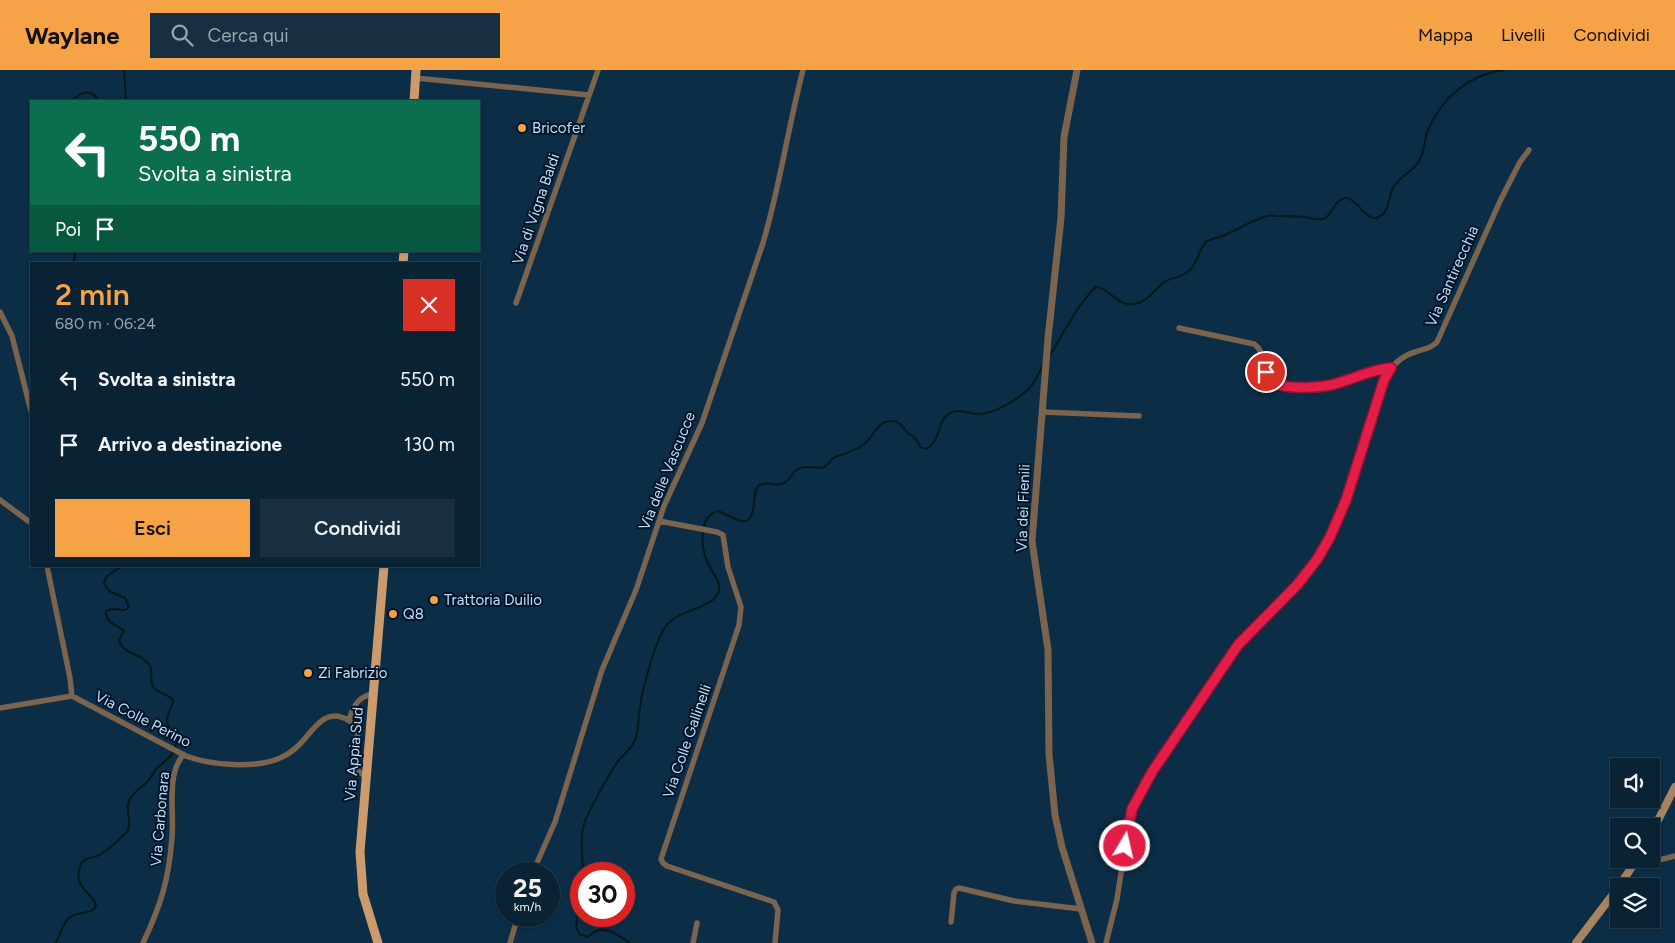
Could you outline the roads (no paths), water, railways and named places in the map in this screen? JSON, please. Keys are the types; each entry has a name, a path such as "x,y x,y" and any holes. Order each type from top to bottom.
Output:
{"main road":[{"path":"414,100 416,74"},
{"name":"Via Appia Sud","path":"378,943 364,899 361,877 360,839 384,567"},
{"path":"1659,818 1675,787"},
{"path":"1576,943 1631,868"}],"street":[{"name":"Via di Vigna Baldi","path":"516,303 598,70"},
{"name":"Via delle Vascucce","path":"537,862 553,827 598,681 615,636 634,597 659,521 702,423 763,243 772,213 803,70"},
{"name":"Via dei Fienili","path":"1077,70 1064,137 1061,210 1048,338 1033,525 1033,549 1048,650 1049,757 1055,815 1061,842 1092,943"},
{"path":"416,74 589,95"},
{"name":"Via Santirecchia","path":"1391,368 1408,355 1431,347 1437,342 1498,203 1520,162 1529,150"},
{"path":"0,312 12,336 30,407"},
{"path":"1179,328 1254,344 1262,352 1268,377 1273,382 1282,385 1329,385 1376,370 1391,368"},
{"path":"1106,943 1118,896 1129,819 1143,786 1238,645 1248,632 1275,609 1295,588 1327,544 1346,500 1384,380 1391,368"},
{"path":"1043,412 1139,416"},
{"path":"0,500 30,522"},
{"name":"Via Colle Gallinelli","path":"659,521 721,534 725,539 728,564 741,607 740,619 660,859 667,866 774,902 778,910 774,943"},
{"name":"Via Colle Perino","path":"47,567 72,696 170,748 198,760 246,764 270,761 285,756 294,750 318,723 324,719 336,716 349,720"},
{"path":"366,776 355,766 354,758 358,734 355,726 349,720 358,701 364,696 373,694"},
{"path":"0,708 72,696"},
{"name":"Via Carbonara","path":"143,943 156,913 167,879 173,827 173,779 182,754"},
{"path":"1660,860 1675,856"},
{"path":"951,922 954,893 959,888 1020,902 1081,909"},
{"path":"693,943 697,922"},
{"path":"510,943 515,927"}],"waterway":[{"path":"124,70 126,100"},
{"path":"1050,355 1078,308 1095,287 1105,290 1123,303 1139,303 1165,282 1190,270 1206,242 1267,216 1322,219 1328,216 1336,203 1346,198 1355,202 1368,215 1378,218 1385,211 1394,186 1418,163 1422,156 1428,130 1434,118 1449,98 1468,82 1492,72 1504,70"},
{"path":"73,100 79,95 86,93 93,94 98,100"},
{"path":"73,262 76,252"},
{"path":"583,862 582,839 585,822 613,769 635,741 643,689 661,633 670,622 682,614 708,603 717,596 718,582 708,564 703,548 704,525 707,519 718,511 740,521 747,521 752,513 756,489 759,485 765,483 784,483 801,468 824,467 833,458 853,451 863,445 878,427 886,422 895,421 900,424 909,434 915,437 921,447 928,448 935,440 943,420 950,413 956,411 983,414 1006,405 1027,391 1043,366"},
{"path":"56,943 63,926 70,917 91,911 96,907 95,902 80,883 79,871 82,862 104,852 125,834 129,826 128,805 130,798 173,753 176,744 167,722 173,700 153,687 149,664 123,648 119,640 124,631 107,619 106,611 111,609 125,610 129,607 125,598 109,591 104,583 107,576 120,567"},
{"path":"576,927 579,934 588,937 597,930 607,930 630,943"}],"place":[{"name":"Bricofer","path":"522,128"},
{"name":"Trattoria Duilio","path":"434,600"},
{"name":"Q8","path":"393,614"},
{"name":"Zi Fabrizio","path":"308,673"}]}
